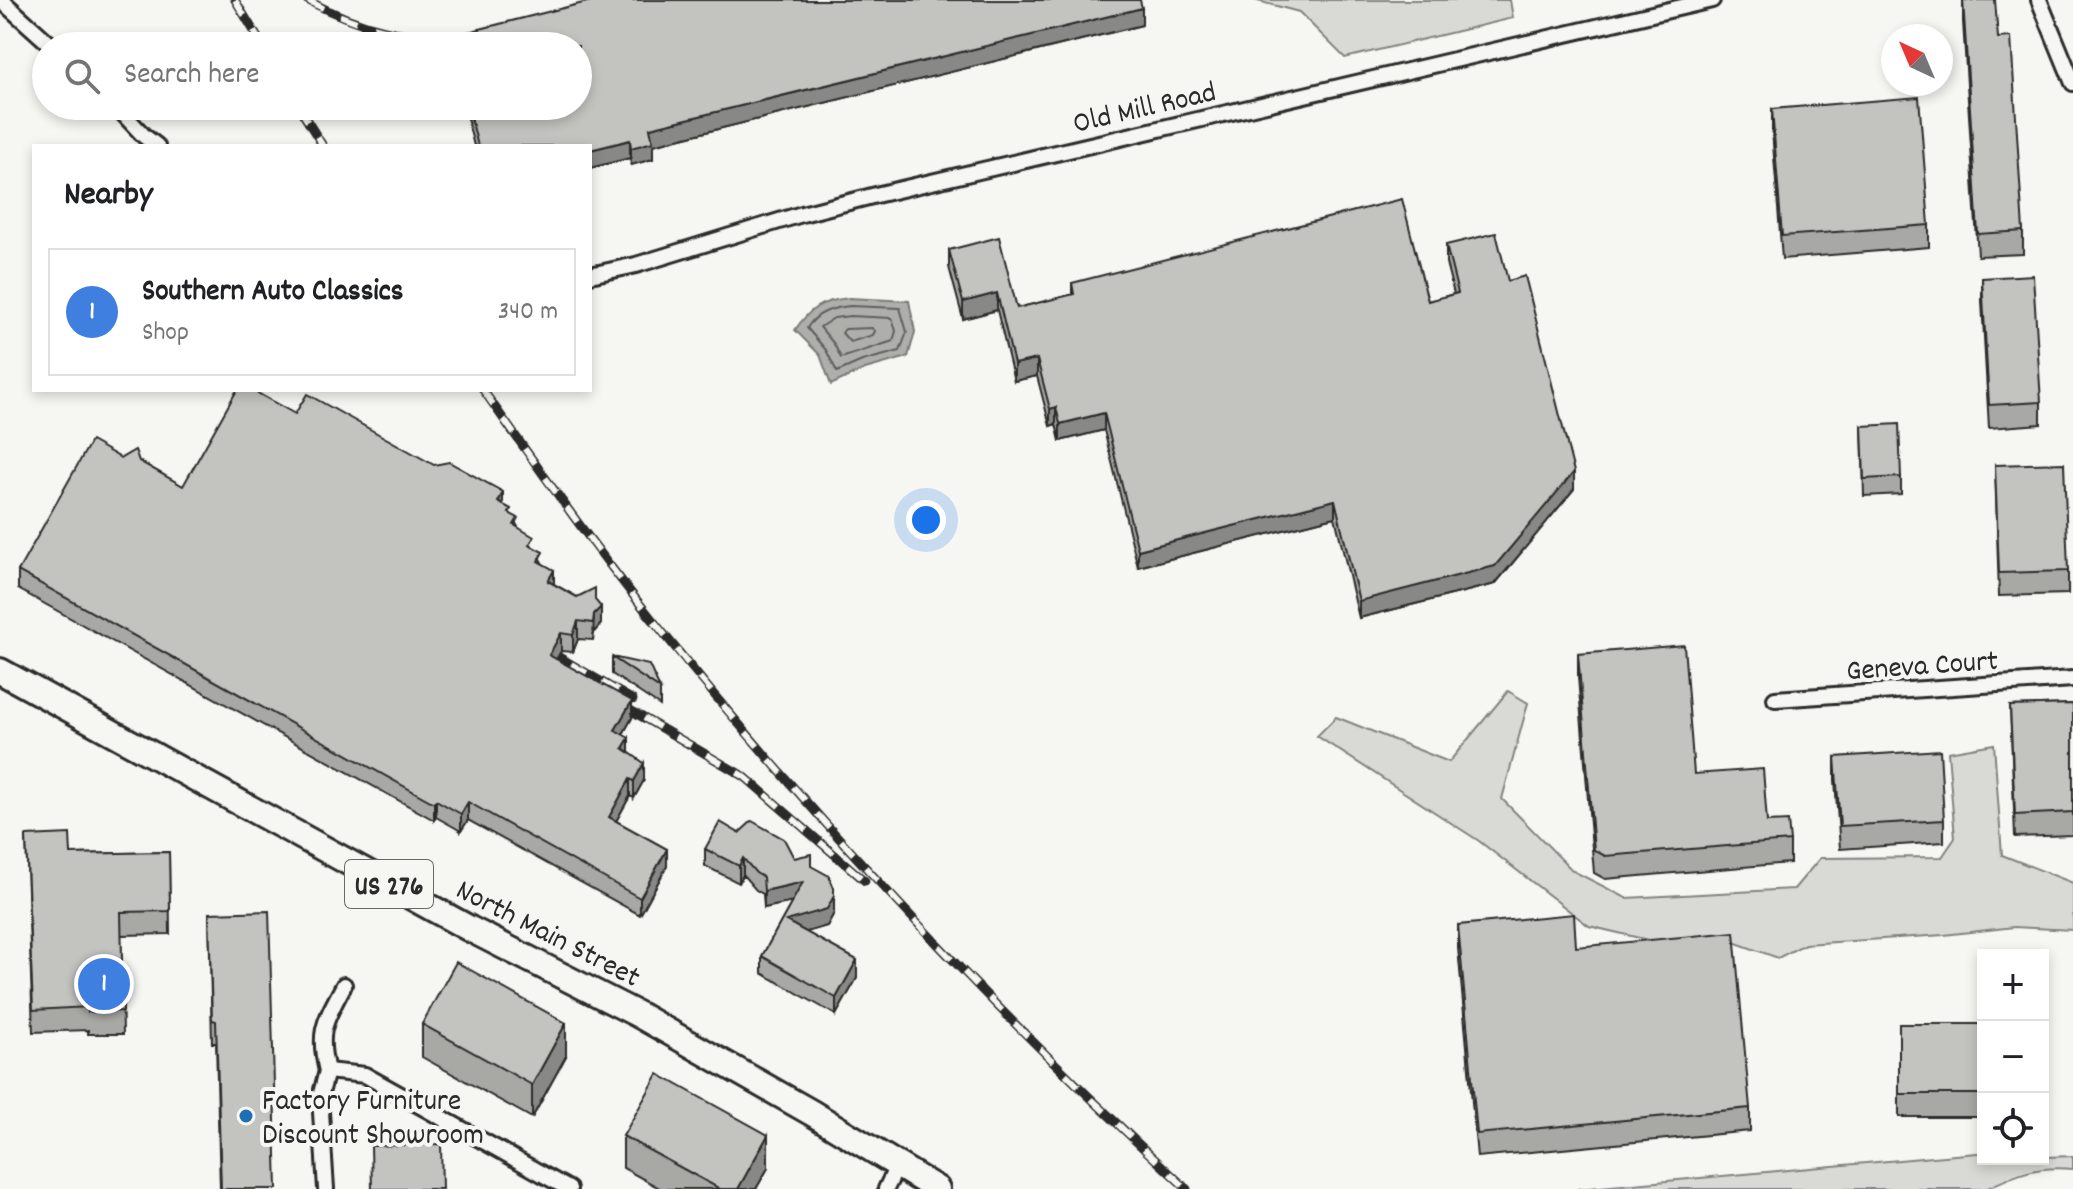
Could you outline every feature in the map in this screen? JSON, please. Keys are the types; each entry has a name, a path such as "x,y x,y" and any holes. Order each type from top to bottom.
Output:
{"main road":[{"name":"North Main Street","path":"0,671 470,929 639,1015 812,1113 937,1189"}],"street":[{"path":"1,0 36,32"},
{"name":"Old Mill Road","path":"592,275 636,265 802,214 880,194 1712,0"},
{"path":"2039,0 2073,83"},
{"path":"130,120 155,144"},
{"name":"Geneva Court","path":"1775,699 2073,679"},
{"path":"326,1189 320,1097 327,1071 321,1046 324,1022 344,985"},
{"path":"327,1071 365,1075 554,1185 569,1189"},
{"path":"886,1189 897,1166"}],"shaded area":[{"path":"1254,0 1510,0 1513,18 1345,58 1299,12"},
{"path":"1508,691 1528,703 1502,799 1573,871 1626,898 1794,889 1820,858 1942,857 1955,838 1948,752 1994,744 2002,855 2073,883 2073,930 2014,927 1805,944 1778,958 1728,940 1648,940 1589,926 1479,841 1317,736 1336,717 1449,762"},
{"path":"1977,1154 1977,1165 2049,1165 2049,1157 2073,1156 2073,1169 2028,1172 1986,1189 1578,1189"}],"water":[{"path":"849,298 909,301 915,332 908,357 865,369 831,385 820,355 795,330 818,306"}],"building":[{"path":"595,0 1140,0 1142,8 650,128 653,142 631,148 630,140 592,150 592,144 478,144 472,120 592,120 592,32 468,32"},
{"path":"1963,0 1995,0 1998,38 2011,37 2023,231 1978,234"},
{"path":"1919,97 1929,225 1782,236 1772,109"},
{"path":"1402,199 1428,301 1458,293 1446,245 1496,233 1508,281 1525,276 1574,472 1495,566 1359,601 1335,500 1138,550 1104,413 1060,424 1056,407 1050,409 1037,359 1014,364 997,293 963,302 949,250 999,237 1017,308 1074,294 1072,283"},
{"path":"2033,275 2041,402 1989,405 1982,278"},
{"path":"236,392 256,392 295,414 307,394 434,465 449,462 503,492 498,502 511,509 509,513 518,518 514,525 534,537 529,545 543,552 538,561 554,570 548,581 577,597 595,588 595,600 601,607 594,614 593,623 578,621 573,635 561,633 549,655 632,701 615,730 629,738 623,748 644,763 634,781 630,779 609,817 667,849 640,898 468,802 461,814 436,800 434,803 18,571 91,441 121,458 135,450 139,461 183,486"},
{"path":"1899,424 1901,477 1864,479 1862,426"},
{"path":"2064,463 2068,571 1999,573 1995,465"},
{"path":"1684,645 1694,774 1763,769 1767,822 1788,821 1790,841 1605,856 1594,850 1578,654"},
{"path":"612,657 649,665 660,689"},
{"path":"2073,704 2073,812 2015,815 2010,706"},
{"path":"1940,750 1944,820 1840,826 1835,757"},
{"path":"752,821 784,839 794,858 811,854 811,866 829,876 834,896 827,909 786,921 857,960 836,998 762,956 803,882 764,891 763,877 743,858 739,866 705,849 720,822 739,833"},
{"path":"70,834 71,854 169,852 170,911 121,912 123,1011 88,1012 88,1007 33,1010 26,836"},
{"name":"Factory Furniture Discount Showroom","path":"269,911 277,1189 221,1189 209,913"},
{"path":"1574,914 1576,947 1734,932 1750,1108 1477,1134 1458,925"},
{"path":"456,962 566,1023 532,1085 422,1024"},
{"path":"1899,1024 1977,1024 1977,1094 1899,1094"},
{"path":"658,1074 768,1135 738,1189 720,1189 623,1136"},
{"path":"441,1144 442,1189 372,1189 371,1146"}],"railway":[{"path":"235,0 254,32"},
{"path":"307,0 346,18 394,32"},
{"path":"307,120 322,144"},
{"path":"484,392 633,596 845,845 978,986 1187,1189"},
{"path":"540,646 633,700"},
{"path":"613,700 745,777 865,881"}],"place":[{"name":"Southern Auto Classics","path":"104,984"},
{"name":"Factory Furniture Discount Showroom","path":"246,1116"}]}
